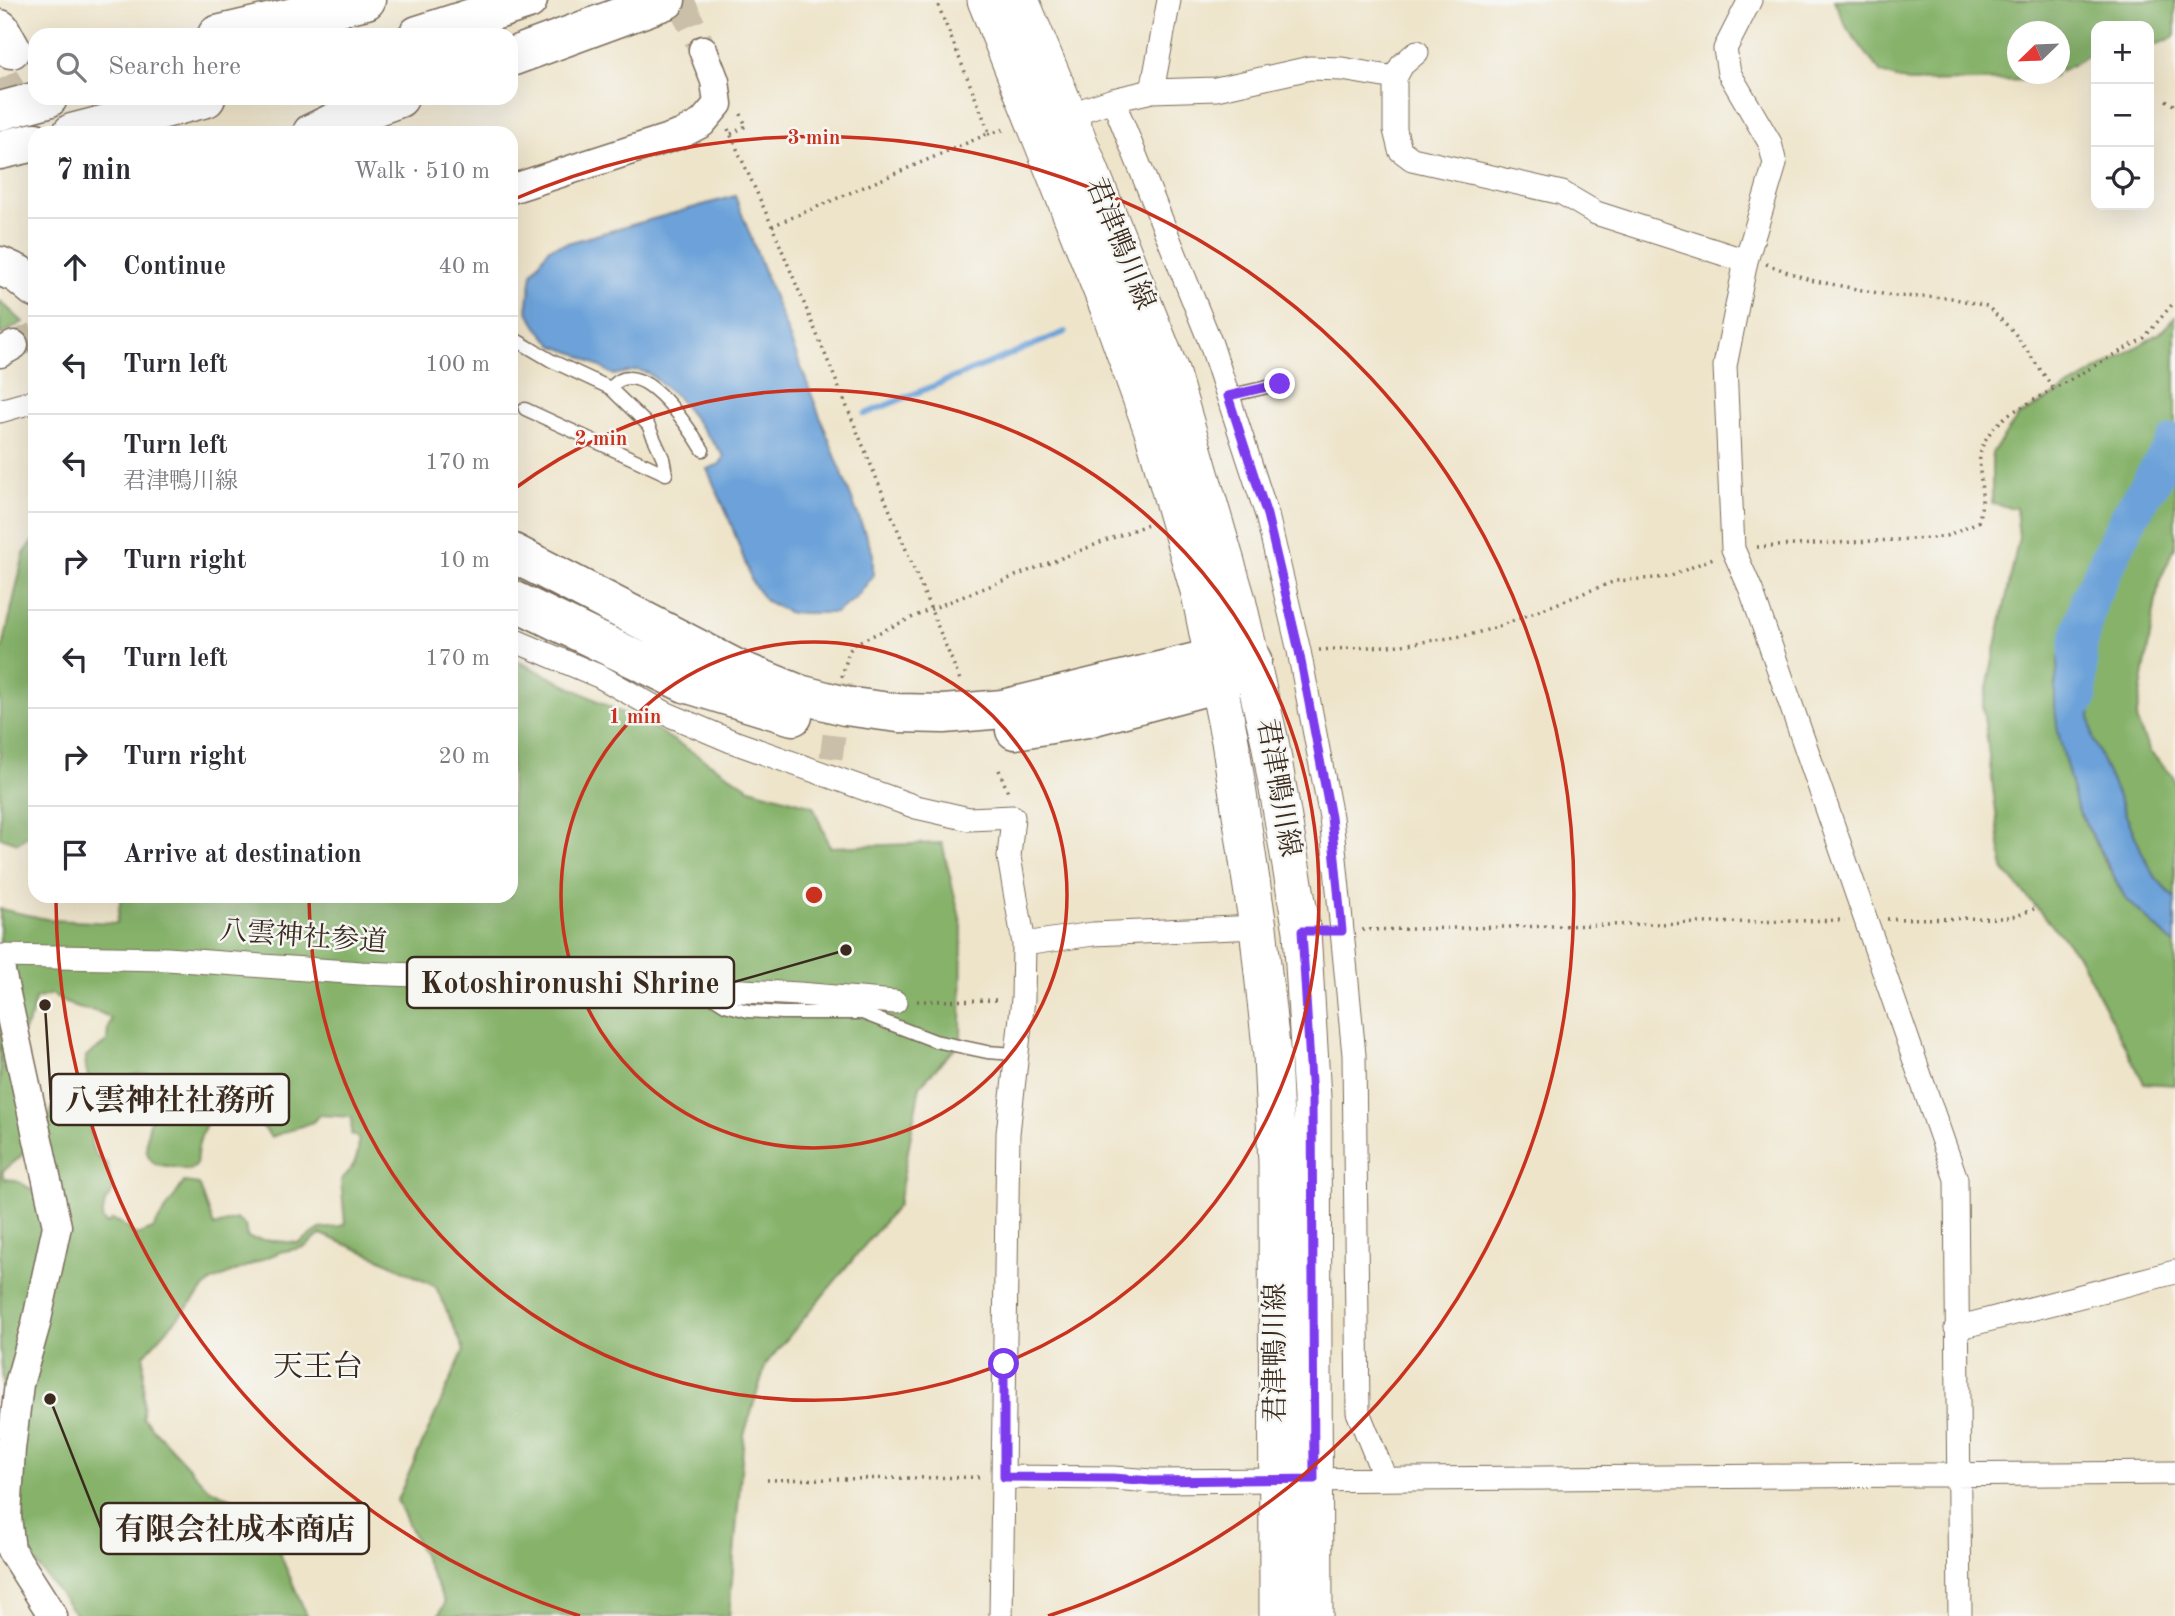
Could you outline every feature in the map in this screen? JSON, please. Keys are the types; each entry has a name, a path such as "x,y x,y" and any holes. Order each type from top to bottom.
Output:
{"highway":[{"path":"247,28 366,0"},
{"path":"298,28 391,0"},
{"path":"440,28 528,0"},
{"path":"518,54 666,0"},
{"path":"0,111 28,103"},
{"path":"99,126 179,105"},
{"path":"326,126 379,105"},
{"path":"0,150 28,144"},
{"path":"0,266 18,274 28,282"},
{"path":"518,556 737,669 799,694 845,706 898,713 1003,709 1216,670"},
{"path":"518,602 685,683 829,728 912,740 991,734 1087,718 1216,670 1252,660"}],"main road":[{"name":"君津鴨川線","path":"986,0 1110,311 1154,434 1200,594 1230,741 1258,927 1272,1056 1277,1163 1278,1616"},
{"name":"君津鴨川線","path":"1020,0 1170,371 1237,600 1270,741 1302,931 1312,1098 1314,1616"}],"street":[{"path":"1152,91 1169,0"},
{"path":"1750,0 1725,50 1729,73 1770,143 1775,164 1747,259 1725,366 1733,549 1751,590 1956,1179 1959,1616"},
{"path":"518,187 681,134 702,123 718,104 715,81 703,50"},
{"path":"1416,52 1402,65 1395,78 1395,130 1401,150 1412,159 1562,192 1596,213 1747,259"},
{"path":"1068,115 1152,91 1216,89 1310,68 1342,69 1395,78"},
{"path":"1113,100 1211,344 1267,515 1299,651 1331,817 1354,1055 1358,1412 1385,1478"},
{"path":"0,411 28,403"},
{"path":"518,642 601,677 687,723 732,741 828,765 916,807 970,819 1013,817 1009,857 1024,944 1023,999 1008,1133 1001,1616"},
{"path":"1024,944 1093,934 1258,927"},
{"name":"八雲神社参道","path":"0,956 167,959 361,973 500,978 895,1002"},
{"path":"0,967 57,1226 36,1324 19,1384 11,1450 5,1552 53,1616"},
{"path":"1956,1328 2175,1272"},
{"path":"1004,1477 1152,1481 2175,1473"}],"lane":[{"path":"518,341 552,361 610,388 648,425 663,458 666,474 525,409"},
{"path":"610,388 619,380 639,380 665,399 685,422 703,450"},
{"path":"1228,396 1280,384"},
{"path":"699,989 724,1005 748,1011 862,1013 935,1041 986,1052 1016,1054"}],"path":[{"path":"772,226 988,134 936,0"},
{"path":"2166,100 2175,106"},
{"path":"718,104 772,226 960,680"},
{"path":"1747,259 1822,282 1893,296 1951,298 1987,306 2013,331 2054,389"},
{"path":"1299,651 1402,645 1469,635 1494,628 1615,581 1669,578 1733,549 1931,538 1965,529 1978,522 1982,511 1979,456 1992,428 2009,414 2144,338 2175,302"},
{"path":"841,682 849,652 856,643 931,609 1177,513"},
{"path":"1342,931 2010,918 2034,909"},
{"path":"895,1002 1023,999"},
{"path":"767,1480 1004,1477"}],"green space":[{"path":"1834,0 2175,0 2173,38 2154,45 2154,21 2091,21 2091,54 2070,66 2070,21 2007,21 2007,81 1908,82 1881,73 1847,28"},
{"path":"0,301 23,322 0,335"},
{"path":"2175,317 2175,547 2159,582 2136,720 2150,752 2173,776 2175,783 2175,899 2156,878 2144,857 2093,739 2090,719 2091,679 2058,732 2077,807 2104,860 2126,899 2175,945 2175,1085 2144,1083 2078,955 2003,869 1983,707 2019,537 2016,508 1992,504 1992,453 2018,417 2160,333"},
{"path":"28,548 28,835 18,843 0,837 0,649 3,647 24,554"},
{"path":"518,661 657,730 750,788 813,806 830,847 942,843 962,926 961,1041 920,1086 898,1205 766,1364 744,1435 729,1616 438,1616 445,1603 397,1500 464,1350 436,1287 381,1259 321,1234 305,1247 280,1252 210,1282 144,1355 143,1418 208,1488 262,1513 307,1616 77,1616 16,1538 0,1348 0,909 51,920 117,923 120,903 518,903","holes":["52,994 74,1007 99,1012 111,1019 107,1042 86,1056 88,1076 98,1093 136,1074 184,1073 182,1099 158,1098 153,1110 147,1135 147,1150 155,1164 190,1170 196,1166 203,1130 223,1101 250,1116 271,1137 313,1122 319,1115 352,1117 351,1134 358,1138 358,1150 353,1166 341,1180 345,1224 320,1229 299,1243 252,1239 247,1237 245,1225 236,1219 214,1226 199,1184 184,1182 153,1229 136,1235 119,1222 112,1220 107,1224 102,1219 105,1202 113,1191 107,1164 92,1148 88,1115 94,1106 87,1098 65,1096 52,1108 45,1126 40,1195 19,1182 4,1179 2,1172 19,1158 30,1143 13,1076 4,1069 31,1017 35,999"]}],"water":[{"path":"735,196 873,554 873,576 856,598 835,613 790,613 766,601 753,584 707,469 720,464 724,456 676,396 648,373 637,370 614,375 577,354 554,346 537,327 527,310 532,273 549,248"},
{"path":"2078,644 2091,679 2090,718 2093,739 2144,857 2156,878 2175,899 2175,945 2126,899 2077,807 2058,732 2055,688 2059,656"}],"waterway":[{"path":"865,414 1065,332"},
{"path":"2078,698 2078,644 2089,600 2130,515 2175,443"}],"tunnel":[{"path":"680,0 703,50"},
{"path":"0,79 28,136"},
{"path":"14,345 28,339"},
{"path":"831,758 841,683"}],"place":[{"name":"Kotoshironushi Shrine","path":"846,950"},
{"name":"八雲神社社務所","path":"45,1005"},
{"name":"有限会社成本商店","path":"50,1399"}],"district":[{"name":"天王台","path":"318,1368"}],"route":[{"path":"1004,1364 1004,1477 1152,1481 1314,1479 1312,1098 1302,931 1342,931 1331,817 1299,651 1267,515 1228,396 1280,384"}]}
